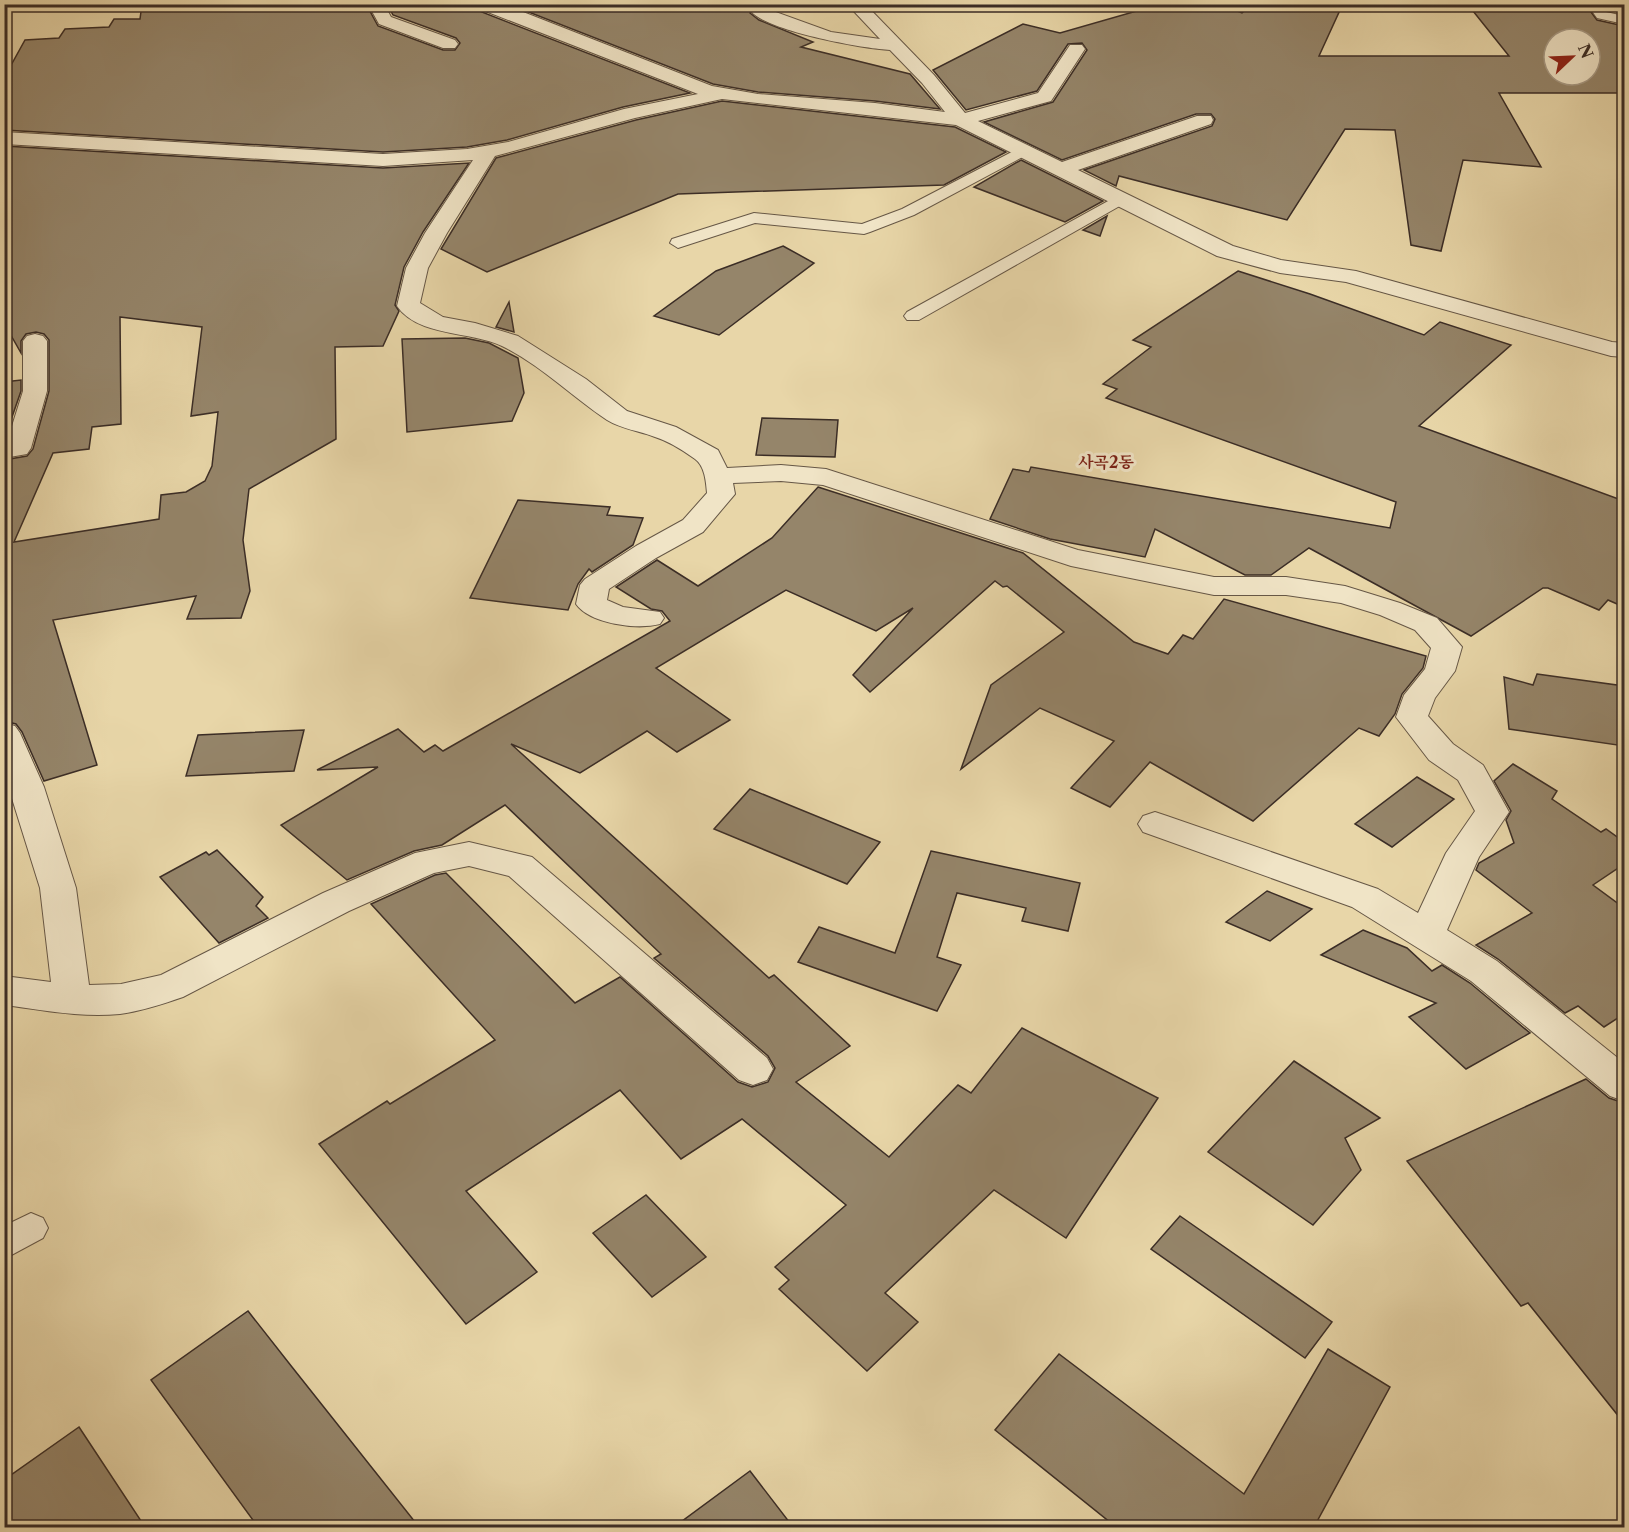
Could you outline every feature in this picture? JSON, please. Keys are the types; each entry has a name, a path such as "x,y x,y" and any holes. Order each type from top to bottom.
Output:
{"street":[{"path":"376,4 385,20 449,44"},
{"path":"482,4 694,87 719,94 748,100 920,113 962,120 1225,251 1280,266 1348,276 1611,349 1624,350"},
{"path":"855,4 928,79 962,120"},
{"path":"759,11 805,30 844,41 870,46 894,45"},
{"path":"962,120 1045,97 1076,49"},
{"path":"4,138 383,160 416,159 510,148 631,113 719,94"},
{"path":"1061,169 1114,153 1204,120"},
{"path":"489,152 436,233 417,268 408,306 436,322 475,330 510,341 577,384 618,416 667,432 709,456 718,476 721,494 693,526 646,552 595,585 591,604 618,616 649,618"},
{"path":"4,450 18,448 35,391 35,341"},
{"path":"718,476 781,473 826,477 1071,556 1214,586 1286,586 1346,595 1390,609 1426,624 1447,647 1440,671 1420,695 1412,717 1441,752 1471,773 1492,812 1463,853 1426,936"},
{"path":"4,733 27,787 58,888 72,1000"},
{"path":"1155,824 1365,898 1484,971 1624,1085"},
{"path":"4,990 72,1000 121,999 170,987 336,902 427,862 469,854 520,866 753,1069"}],"lane":[{"path":"1593,4 1602,15 1624,20"},
{"path":"678,243 754,218 864,229 908,212 1025,150"},
{"path":"914,316 1119,200"}],"building":[{"path":"142,4 366,4 378,26 443,50 455,50 460,43 456,38 393,15 387,4 471,4 474,9 690,93 623,107 507,140 467,147 383,152 4,130 4,78 25,40 59,38 65,29 109,27 114,19 140,19"},
{"path":"508,4 743,4 751,8 750,13 759,20 813,42 801,47 910,74 940,109 875,101 758,92 713,84"},
{"path":"1161,4 1220,4 1242,13 1252,4 1291,4 1340,10 1319,56 1509,56 1473,11 1477,11 1472,4 1585,4 1597,20 1624,26 1624,93 1499,93 1541,167 1463,160 1441,251 1411,245 1395,130 1345,129 1287,220 1119,176 1116,186 1084,170 1212,126 1215,119 1211,114 1196,114 1062,160 984,122 1053,102 1087,50 1082,43 1068,44 1037,91 966,110 933,70 1023,24 1060,33"},
{"path":"722,101 955,127 1006,152 944,185 678,194 487,272 441,249 496,158 636,120"},
{"path":"4,146 383,168 469,163 423,232 404,267 395,305 399,311 383,346 335,347 336,439 249,489 243,540 250,591 241,618 187,619 196,596 53,620 97,765 44,781 22,732 16,724 4,721 4,460 27,456 33,449 49,391 49,340 44,334 36,332 26,334 21,341 21,353 4,323","holes":["120,317 202,327 191,416 218,412 212,466 205,481 186,492 161,495 159,519 14,542 53,453 89,449 92,427 121,424"]},
{"path":"1021,160 1103,201 1065,222 974,187"},
{"path":"1107,216 1100,236 1083,230"},
{"path":"783,246 814,263 719,335 654,316 716,271"},
{"path":"1238,271 1424,335 1440,322 1511,345 1419,426 1624,501 1624,607 1608,600 1599,610 1548,588 1543,588 1471,636 1309,548 1271,575 1245,575 1155,529 1145,557 1050,539 990,519 1013,469 1029,472 1031,467 1390,528 1396,502 1106,398 1117,389 1103,384 1151,347 1133,340"},
{"path":"509,302 514,332 496,327"},
{"path":"465,338 489,343 518,358 524,393 512,421 407,432 402,339"},
{"path":"21,380 21,391 4,440 4,382"},
{"path":"762,418 838,420 835,457 756,455"},
{"path":"818,487 1023,553 1134,642 1168,654 1183,635 1193,639 1224,599 1426,656 1423,668 1402,694 1395,714 1379,736 1359,728 1253,821 1150,762 1110,807 1071,788 1114,741 1040,708 961,769 991,685 1064,632 1007,586 1003,587 995,581 870,692 853,675 913,608 876,631 786,590 656,668 730,720 677,752 647,731 580,773 511,744 769,978 774,975 850,1046 796,1082 889,1157 958,1085 971,1093 1022,1028 1158,1098 1066,1238 994,1190 885,1293 918,1322 867,1371 779,1289 789,1280 775,1267 846,1205 742,1119 681,1159 620,1090 466,1191 537,1272 466,1324 319,1144 387,1101 390,1104 495,1040 371,904 435,875 446,873 575,1003 620,977 738,1082 752,1087 768,1082 775,1068 768,1056 654,958 661,954 505,805 442,845 414,851 347,880 281,825 378,767 317,770 398,729 424,752 435,745 443,751 670,621 662,611 651,609 616,587 657,560 698,586 772,538"},
{"path":"518,500 610,507 607,515 643,518 633,545 592,572 589,569 578,584 568,610 470,598"},
{"path":"1537,674 1624,686 1624,746 1509,729 1504,677 1533,685"},
{"path":"304,730 294,771 186,776 198,735"},
{"path":"1513,764 1557,791 1552,799 1601,832 1606,829 1624,842 1624,864 1593,885 1624,908 1624,1014 1604,1027 1578,1006 1565,1013 1498,959 1476,945 1532,913 1476,870 1479,863 1514,843 1506,820 1511,811 1494,781"},
{"path":"1417,777 1454,799 1392,847 1355,824"},
{"path":"750,789 880,842 847,884 714,829"},
{"path":"217,850 263,897 256,906 268,918 219,943 160,877 206,852 209,855"},
{"path":"931,851 1080,883 1068,931 1022,921 1026,908 957,893 937,957 961,965 937,1011 798,962 819,927 895,953"},
{"path":"1267,891 1312,909 1270,941 1226,922"},
{"path":"1363,930 1407,948 1432,971 1442,965 1470,983 1530,1033 1466,1069 1409,1017 1436,1003 1321,955"},
{"path":"1294,1061 1380,1118 1345,1138 1361,1170 1313,1225 1208,1152"},
{"path":"1586,1079 1609,1098 1624,1103 1624,1423 1528,1303 1521,1306 1407,1161"},
{"path":"646,1195 706,1257 652,1297 593,1233"},
{"path":"1180,1216 1332,1322 1305,1358 1151,1249"},
{"path":"248,1311 419,1527 258,1527 151,1380"},
{"path":"1328,1349 1390,1387 1314,1527 1116,1527 995,1430 1059,1354 1244,1494"},
{"path":"79,1427 145,1527 4,1527 4,1480"},
{"path":"750,1471 793,1527 674,1527"}],"district":[{"name":"사곡2동","path":"1106,462"}]}
